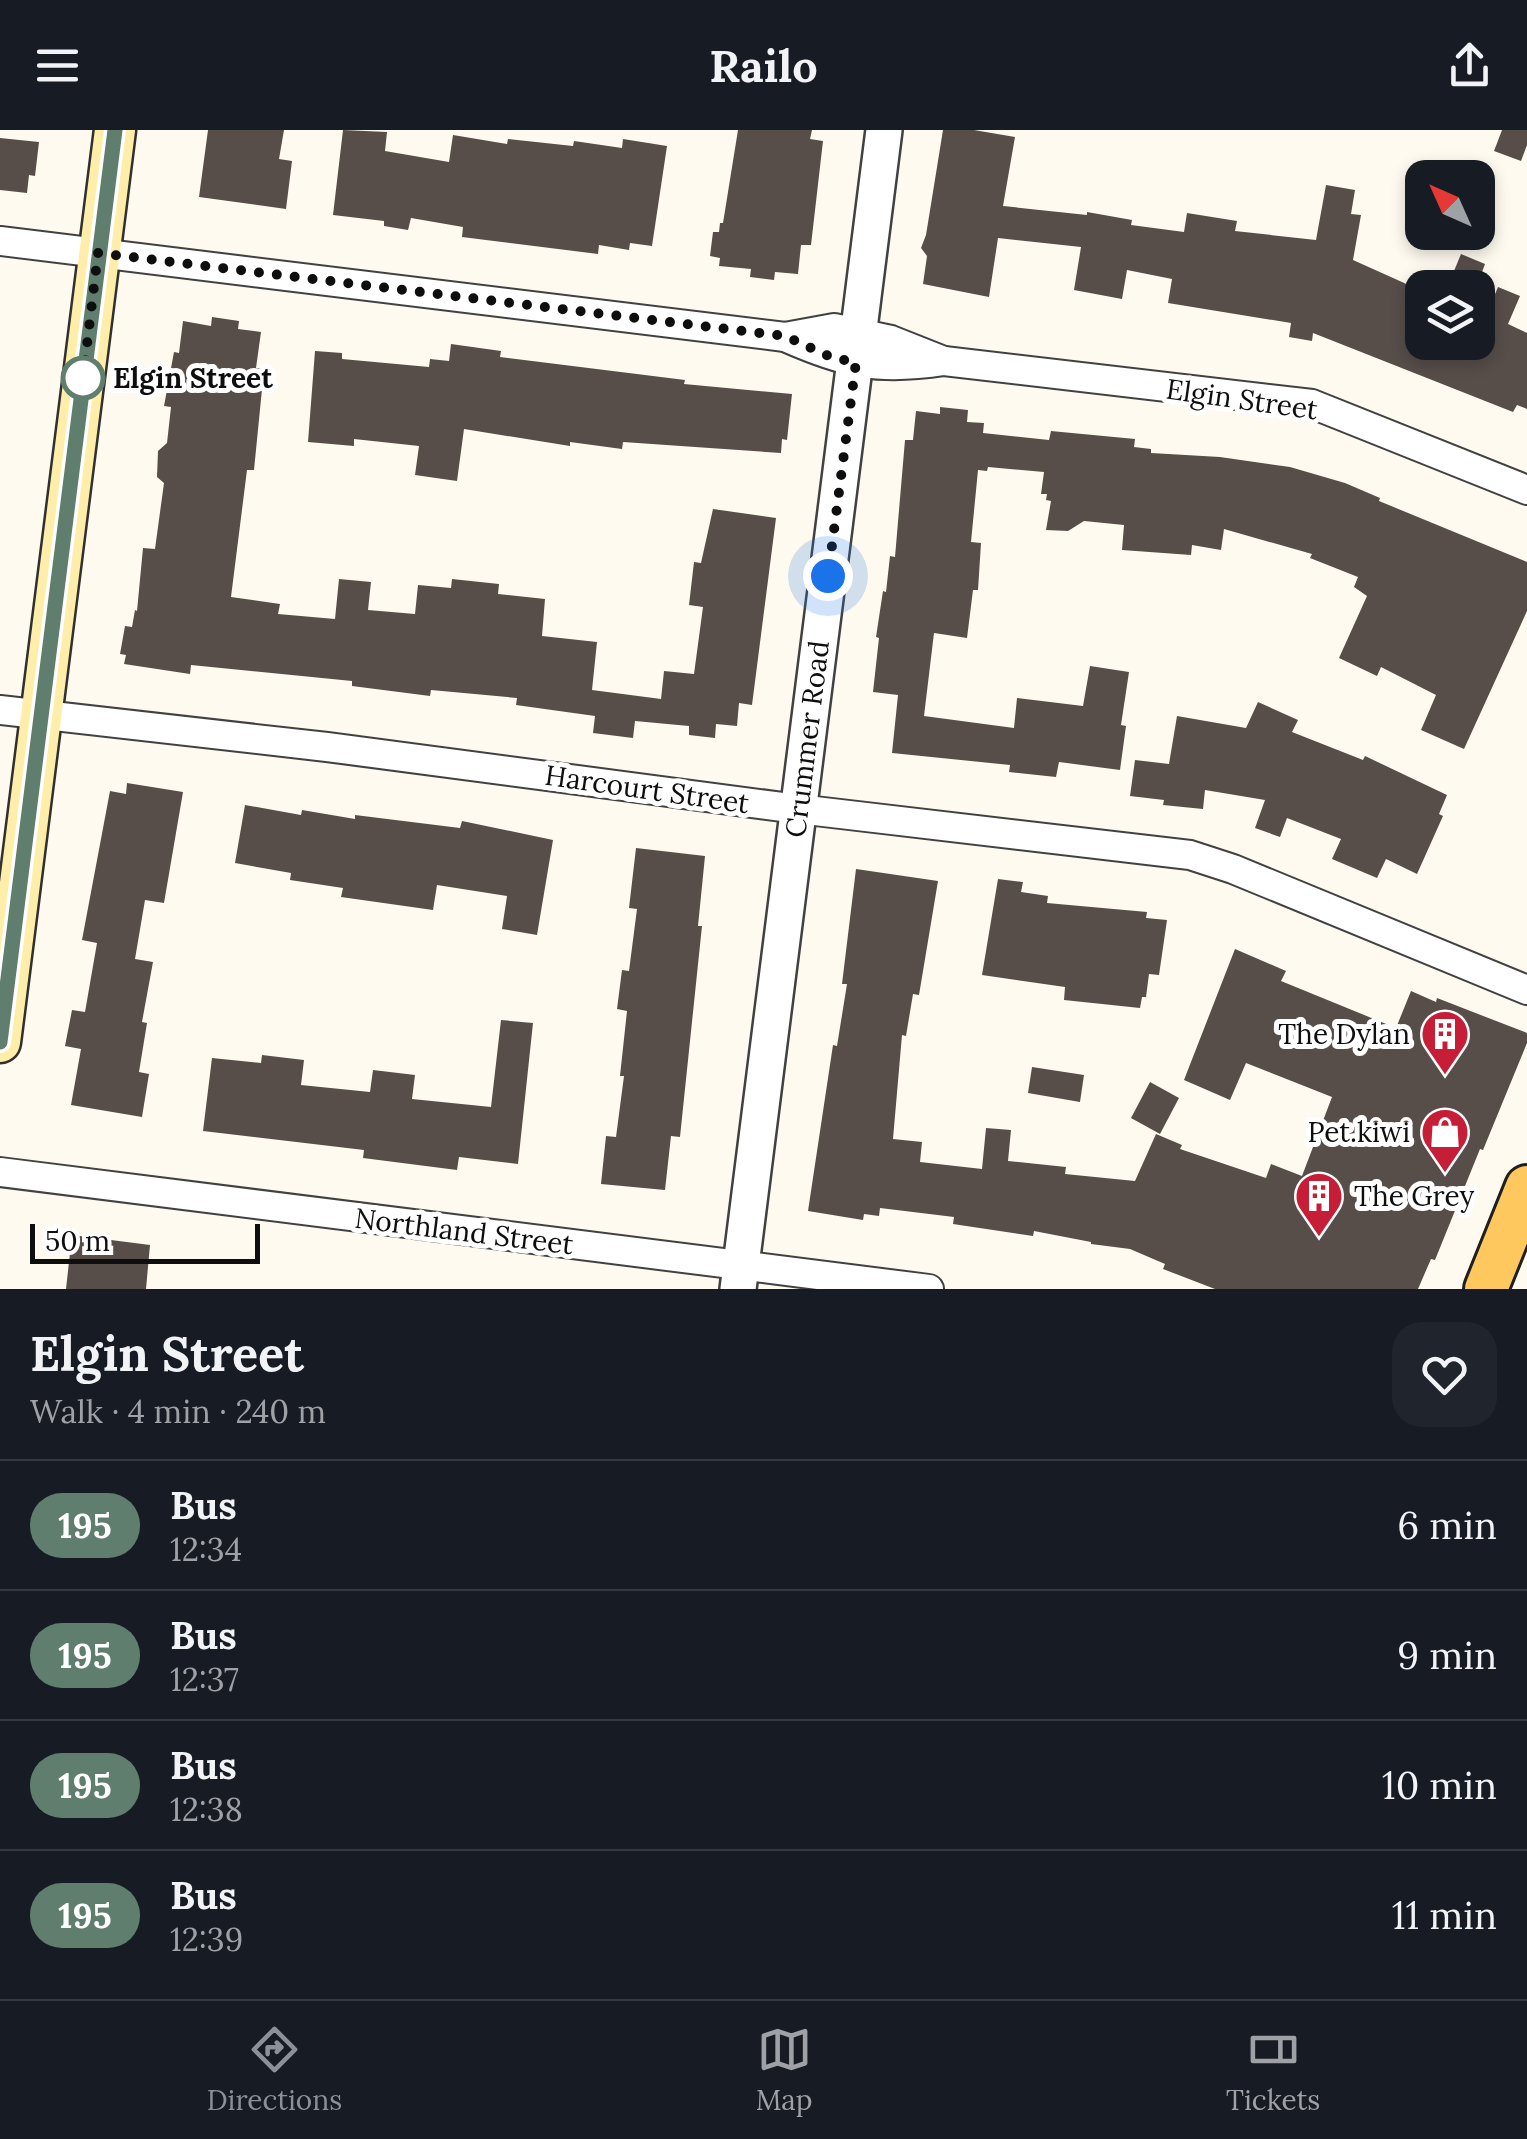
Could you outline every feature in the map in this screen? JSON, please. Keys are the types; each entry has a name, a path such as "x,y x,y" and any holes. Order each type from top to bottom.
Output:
{"main road":[{"path":"0,1042 115,130"},
{"path":"1486,1289 1527,1187"}],"street":[{"name":"Crummer Road","path":"739,1278 884,130"},
{"name":"Elgin Street","path":"0,241 785,336 833,358 857,348 881,367 909,367 944,360 1312,404 1527,490"},
{"name":"Harcourt Street","path":"0,710 327,747 1190,856 1233,869 1527,990"},
{"name":"Northland Street","path":"0,1172 739,1278 928,1289"}],"building":[{"path":"208,130 284,130 279,159 292,161 286,209 199,197"},
{"path":"343,130 387,132 385,151 449,162 453,135 507,144 508,139 573,146 574,141 622,148 623,139 667,146 652,246 630,243 629,250 599,245 598,254 462,237 463,227 411,218 408,230 384,226 384,221 333,215"},
{"path":"738,130 812,130 810,139 823,141 811,245 801,245 798,274 775,272 774,280 750,277 751,269 719,266 720,258 710,256 713,232 719,232 723,223"},
{"path":"943,130 1015,137 1003,206 1087,212 1132,220 1131,225 1184,232 1187,213 1237,221 1235,231 1316,240 1326,185 1355,190 1351,214 1361,215 1353,260 1405,283 1405,360 1495,360 1498,287 1520,296 1508,324 1527,333 1527,409 1517,405 1513,412 1313,333 1312,341 1289,337 1291,323 1168,303 1172,279 1127,270 1122,299 1074,290 1081,247 998,238 989,297 923,284 927,256 921,248"},
{"path":"1502,130 1527,130 1521,161 1494,151"},
{"path":"0,138 39,142 35,176 29,175 27,193 0,190"},
{"path":"1461,254 1485,264 1483,270 1454,270"},
{"path":"212,317 239,321 238,329 261,332 256,368 264,369 254,470 247,470 231,597 280,604 278,614 335,619 339,579 371,582 368,610 415,614 418,585 451,588 452,579 499,584 498,594 545,599 542,636 597,642 592,690 661,699 664,671 694,674 703,607 689,605 694,562 701,563 713,509 776,518 752,705 739,703 737,726 716,724 715,738 689,735 689,726 635,721 633,738 593,733 595,716 516,705 517,698 431,690 430,696 352,686 352,681 191,665 190,674 124,664 126,655 120,654 125,626 132,627 137,611 143,548 155,549 164,483 157,477 158,451 167,443 171,407 164,406 174,352 179,353 183,321 211,326"},
{"path":"451,344 501,351 500,357 685,380 684,384 792,394 787,440 782,439 781,453 623,442 622,449 570,442 570,446 464,429 457,481 415,475 419,446 354,439 354,446 308,442 315,351 342,353 342,359 429,367 430,359 449,361"},
{"path":"940,407 968,410 967,422 984,423 983,433 1049,440 1051,431 1135,439 1134,447 1151,449 1151,453 1290,467 1345,483 1527,562 1527,611 1464,749 1421,730 1436,695 1381,667 1377,676 1339,658 1367,596 1354,587 1358,577 1310,558 1312,554 1224,529 1221,550 1192,545 1191,555 1122,550 1124,525 1084,521 1068,531 1046,530 1051,501 1046,500 1047,494 1041,494 1044,472 988,467 987,471 978,470 971,542 981,543 978,590 973,590 967,638 934,633 924,716 1014,728 1017,698 1083,706 1090,666 1129,672 1121,725 1126,726 1120,770 1059,762 1056,777 1009,772 1010,765 892,753 898,695 873,692 879,638 876,637 890,556 895,557 905,440 913,440 916,411 940,414"},
{"path":"1258,702 1298,720 1292,732 1363,760 1365,756 1447,795 1439,814 1443,816 1417,874 1386,859 1377,878 1332,859 1341,839 1287,818 1280,837 1255,828 1265,800 1205,790 1203,809 1163,805 1164,800 1130,796 1135,760 1169,764 1177,716 1246,728"},
{"path":"127,783 183,792 164,903 145,900 135,959 153,962 142,1022 147,1023 139,1072 149,1074 142,1117 71,1105 81,1049 65,1046 72,1010 85,1012 97,943 82,940 110,791 126,794"},
{"path":"245,805 301,815 302,810 460,828 462,821 553,840 537,935 502,929 507,896 437,885 433,910 341,897 343,888 290,880 291,873 235,863"},
{"path":"636,848 705,856 698,926 702,926 680,1137 671,1136 665,1190 601,1184 606,1136 616,1137 624,1076 620,1076 627,1011 617,1009 622,970 629,971 637,909 629,908"},
{"path":"856,869 938,881 919,995 913,994 906,1036 902,1035 893,1139 922,1142 920,1162 982,1169 986,1128 1011,1130 1008,1161 1066,1167 1065,1174 1135,1181 1156,1134 1182,1145 1180,1149 1266,1178 1271,1164 1302,1176 1332,1097 1246,1063 1230,1100 1184,1080 1235,949 1286,971 1281,981 1396,1028 1411,991 1527,1033 1527,1043 1483,1150 1480,1149 1435,1260 1431,1259 1418,1289 1215,1289 1163,1269 1165,1264 1130,1249 1034,1231 1033,1236 953,1224 954,1217 880,1208 879,1216 864,1214 863,1220 808,1211 833,1045 837,1046 847,984 842,984"},
{"path":"998,879 1023,882 1021,892 1048,896 1047,903 1147,912 1146,918 1167,920 1159,975 1149,974 1140,1008 1064,1000 1065,987 982,975"},
{"path":"501,1020 533,1023 518,1164 459,1157 457,1170 363,1158 364,1150 203,1131 212,1058 261,1063 262,1055 304,1060 301,1085 370,1092 373,1070 415,1075 412,1099 491,1107"},
{"path":"1032,1067 1084,1075 1080,1102 1028,1093"},
{"path":"1150,1082 1179,1098 1160,1134 1131,1118"},
{"path":"72,1235 150,1245 146,1289 66,1289"}],"bus line":[{"name":"195","path":"0,1042 115,130"}],"place":[{"name":"Elgin Street","path":"83,378"},
{"name":"The Dylan","path":"1445,1076"},
{"name":"Pet.kiwi","path":"1445,1174"},
{"name":"The Grey","path":"1319,1238"}],"route":[{"path":"83,378 98,253 785,336 833,358 856,362 828,576"}]}
